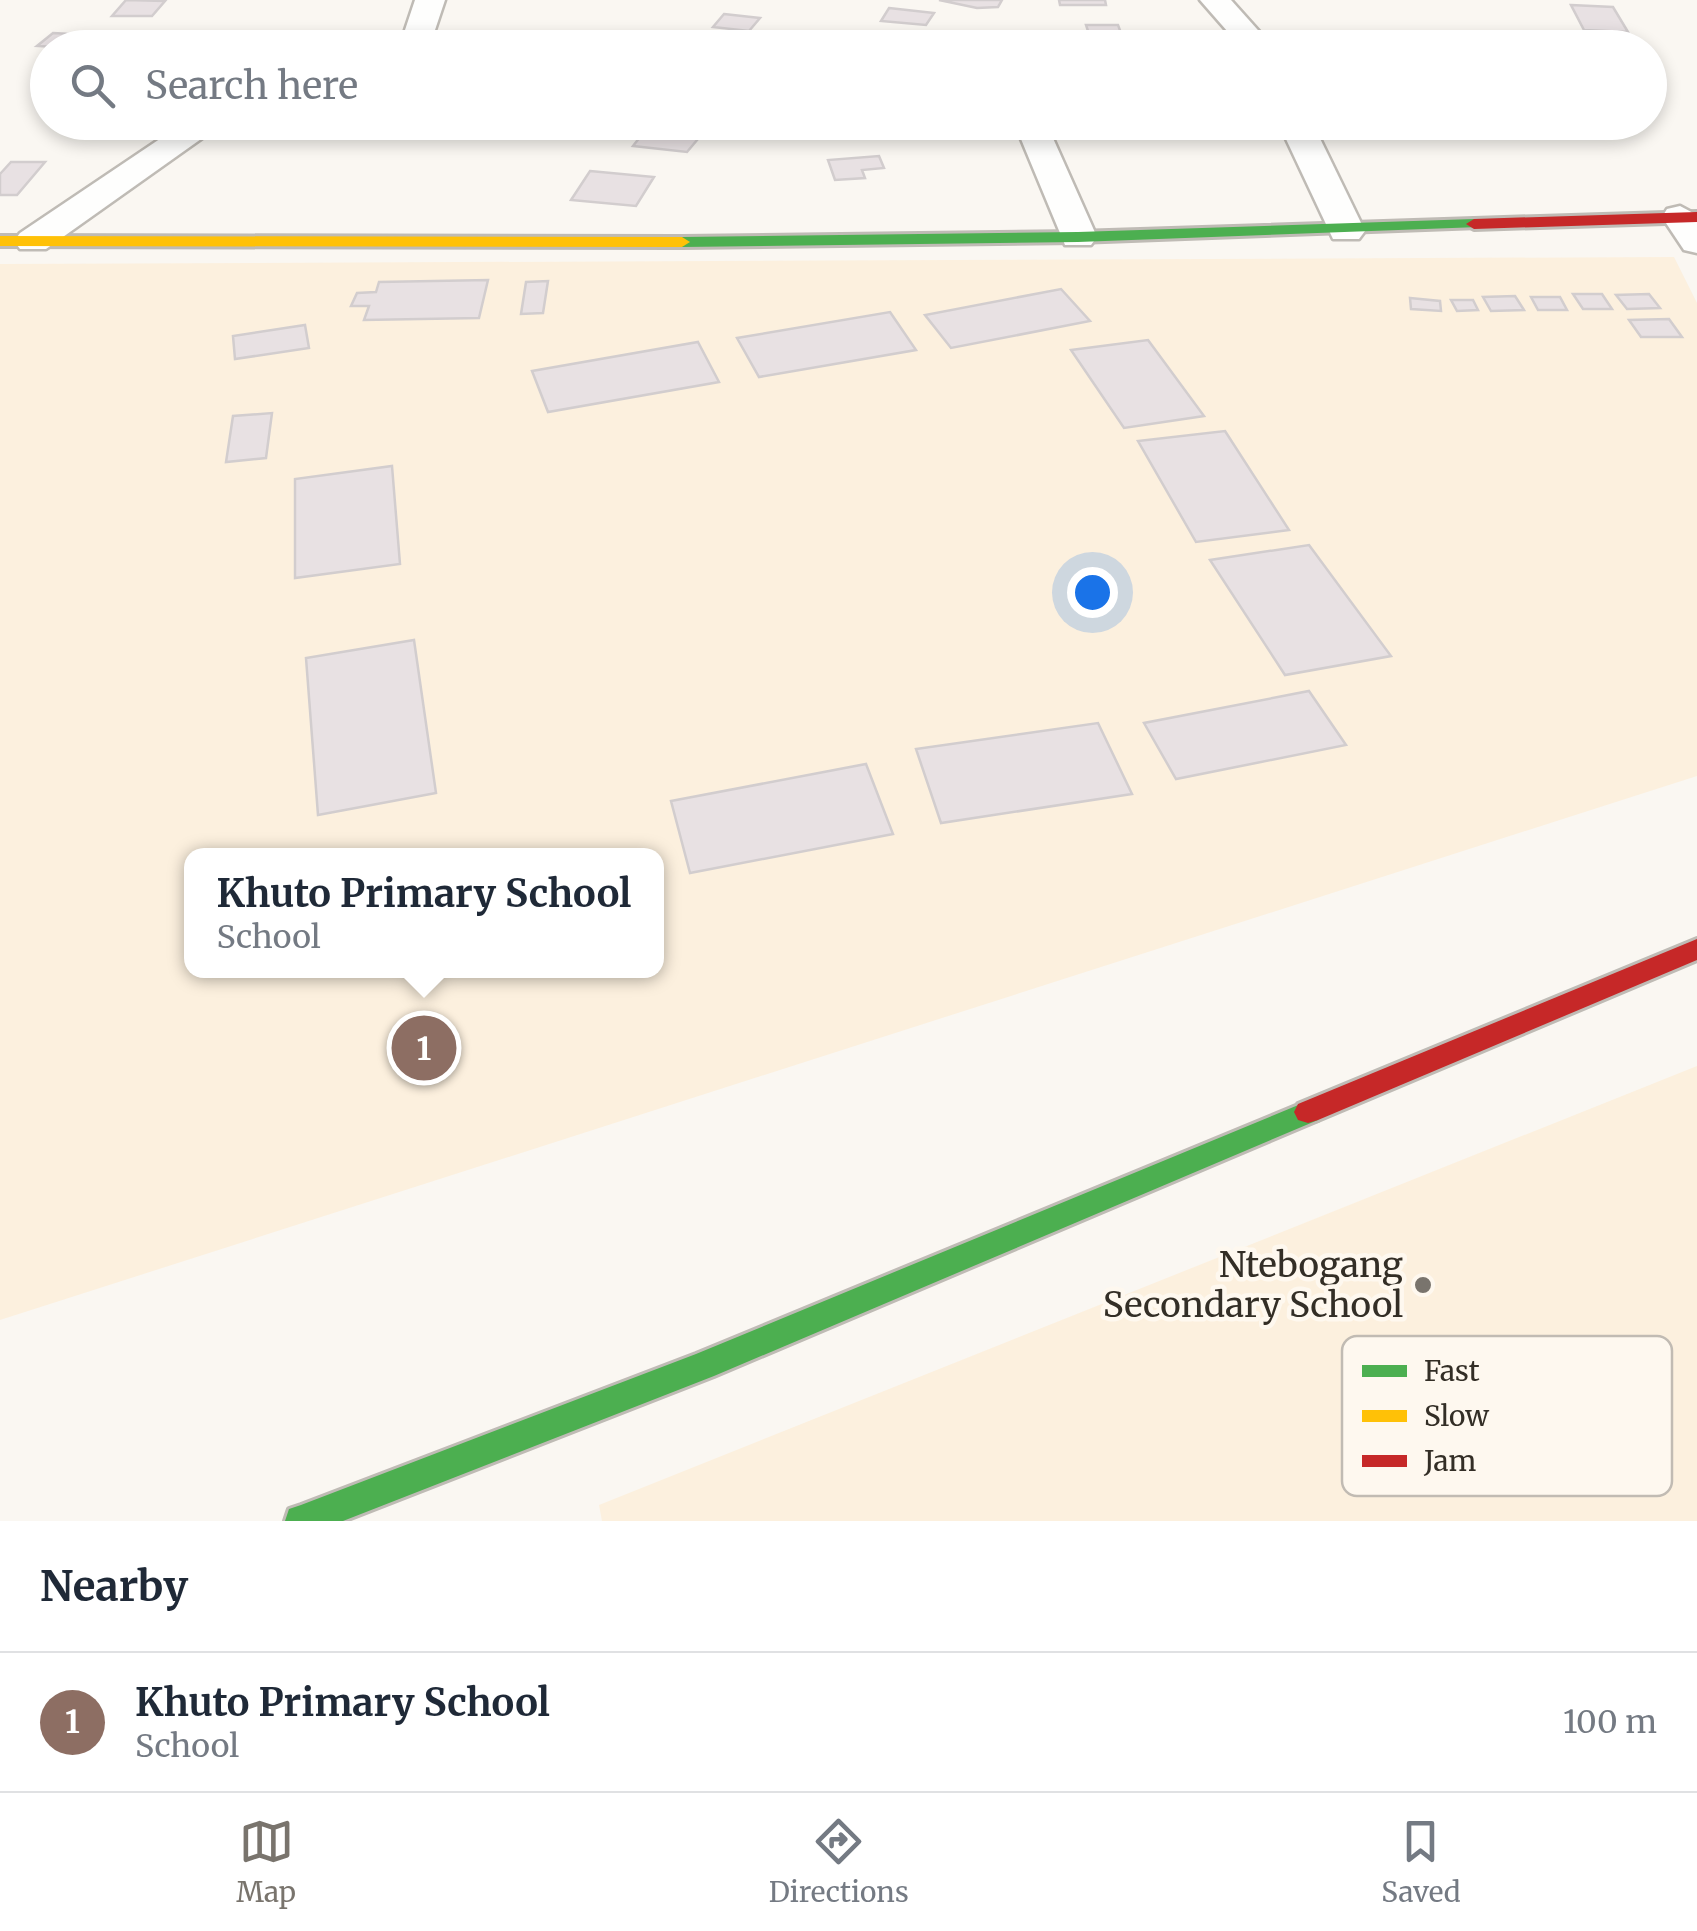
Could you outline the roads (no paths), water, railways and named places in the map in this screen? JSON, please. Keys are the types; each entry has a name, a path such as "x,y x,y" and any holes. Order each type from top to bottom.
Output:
{"street":[{"path":"420,30 430,0"},
{"path":"1215,0 1242,30"},
{"path":"17,241 179,140"},
{"path":"1038,140 1078,236"},
{"path":"1303,140 1346,231"},
{"path":"17,241 452,245 1691,225"},
{"path":"301,1521 703,1366 1697,949"}],"place":[{"name":"Khuto Primary School","path":"424,1048"},
{"name":"Ntebogang Secondary School","path":"1423,1285"}]}
